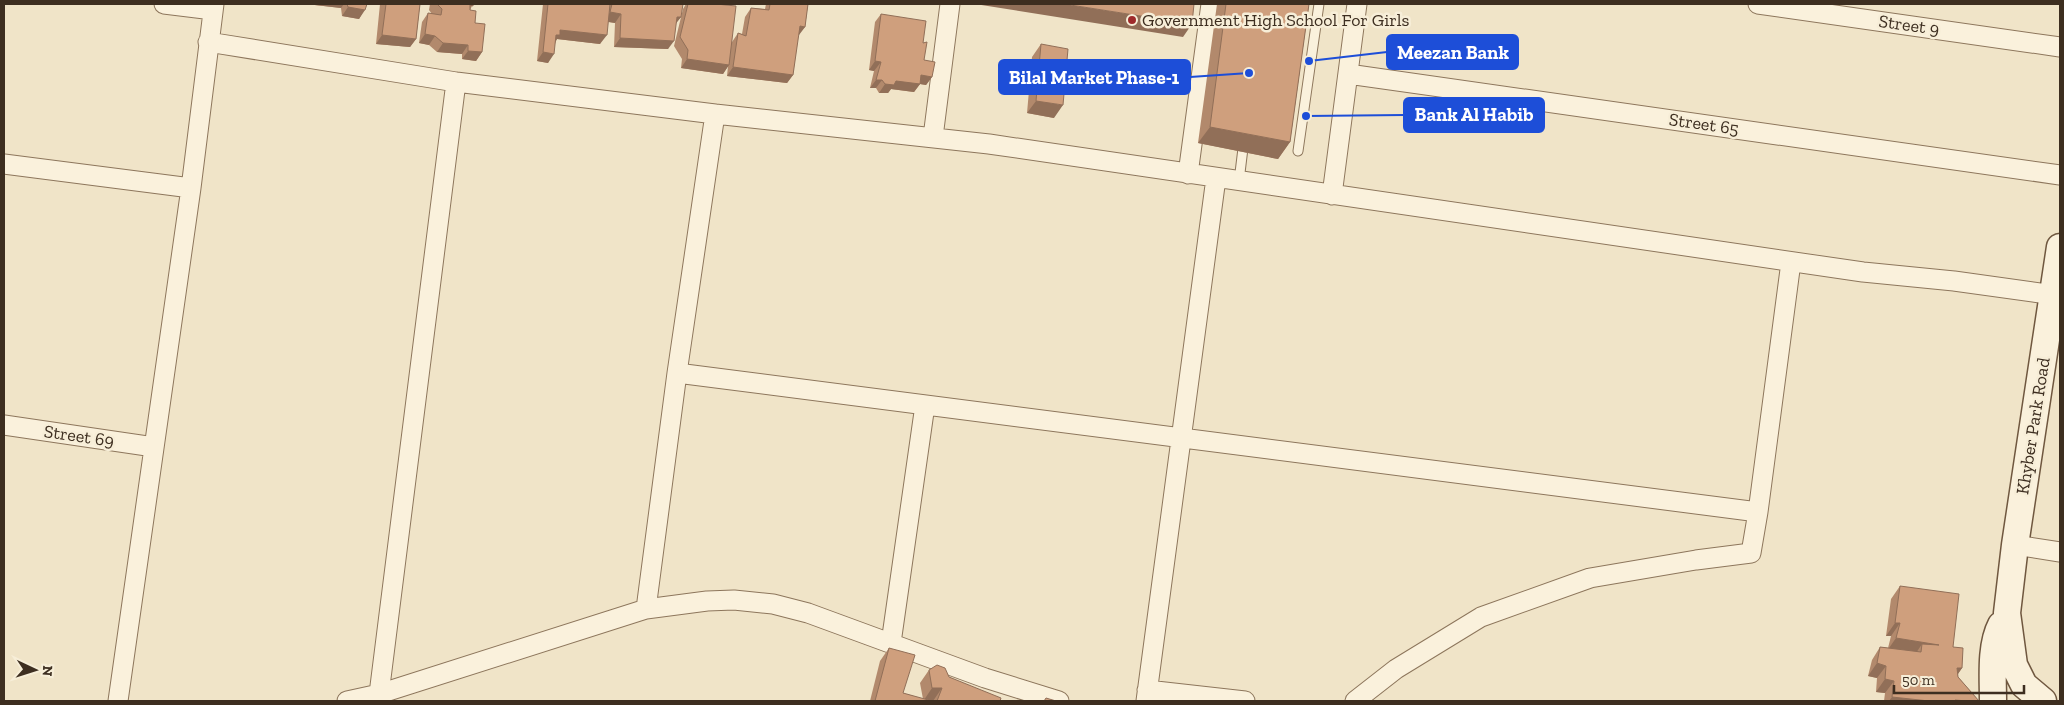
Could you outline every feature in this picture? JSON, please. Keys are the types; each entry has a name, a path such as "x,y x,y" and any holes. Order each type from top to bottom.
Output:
{"street":[{"path":"118,701 191,188 208,42 214,7 164,4"},
{"path":"933,137 950,4"},
{"path":"1188,174 1211,4"},
{"path":"1332,195 1357,4"},
{"name":"Street 9","path":"1758,4 2060,47"},
{"path":"208,42 456,82 715,114 933,137 1792,262 2054,295"},
{"name":"Street 65","path":"1348,74 2060,174"},
{"path":"379,694 456,82"},
{"path":"646,609 677,373 715,114"},
{"path":"4,164 191,188"},
{"path":"1216,178 1146,696 1245,701"},
{"name":"Khyber Park Road","path":"2007,613 2015,546 2060,247"},
{"path":"1355,701 1396,669 1482,617 1590,578 1696,560 1751,553 1792,262"},
{"path":"677,373 1758,512"},
{"path":"891,643 925,405"},
{"name":"Street 69","path":"4,425 154,447"},
{"path":"2015,546 2060,552"},
{"path":"346,701 379,694 646,609 707,601 734,600 773,604 808,613 985,678 1059,701"},
{"path":"1993,701 1996,633 2007,613"},
{"path":"2007,613 2014,665 2024,685 2043,701"}],"lane":[{"path":"1298,151 1319,4"},
{"path":"1239,181 1245,132"}],"building":[{"path":"347,4 367,4 365,10 348,7"},
{"path":"386,4 420,4 416,39 382,35"},
{"path":"437,4 473,4 473,6 470,5 470,10 476,11 475,23 485,24 482,52 468,51 468,45 443,43 435,36 425,34 428,13 441,15 442,9"},
{"path":"548,4 610,4 607,35 560,30 560,35 556,35 554,54 543,52"},
{"path":"612,4 683,4 681,17 677,17 674,41 620,38 621,14 610,12"},
{"path":"688,4 736,6 729,65 687,59 688,50 680,37"},
{"path":"770,4 808,4 805,27 800,26 793,75 733,67 738,33 746,36 751,8 769,10"},
{"path":"1064,4 1194,4 1192,24"},
{"path":"1226,4 1309,4 1290,142 1210,127"},
{"path":"881,14 926,21 923,43 927,42 924,60 935,62 932,77 921,75 920,84 896,81 894,85 885,84 882,80 876,80 881,62 875,61"},
{"path":"1041,44 1068,49 1063,105 1036,101"},
{"path":"1900,586 1959,594 1953,647 1963,648 1962,668 1957,668 1958,677 1979,701 1929,701 1892,697 1894,681 1885,679 1886,666 1877,663 1880,647 1921,652 1922,644 1939,645 1896,638 1900,623 1895,623"},
{"path":"889,648 915,655 903,693 932,701 875,701"},
{"path":"937,665 945,668 949,677 1001,698 1000,701 937,701 942,688 932,688 929,670"},
{"path":"1046,698 1056,701 1044,701"}],"place":[{"name":"Government High School For Girls","path":"1132,20"},
{"name":"Meezan Bank","path":"1309,61"},
{"name":"Bilal Market Phase-1","path":"1249,73"},
{"name":"Bank Al Habib","path":"1306,116"}]}
